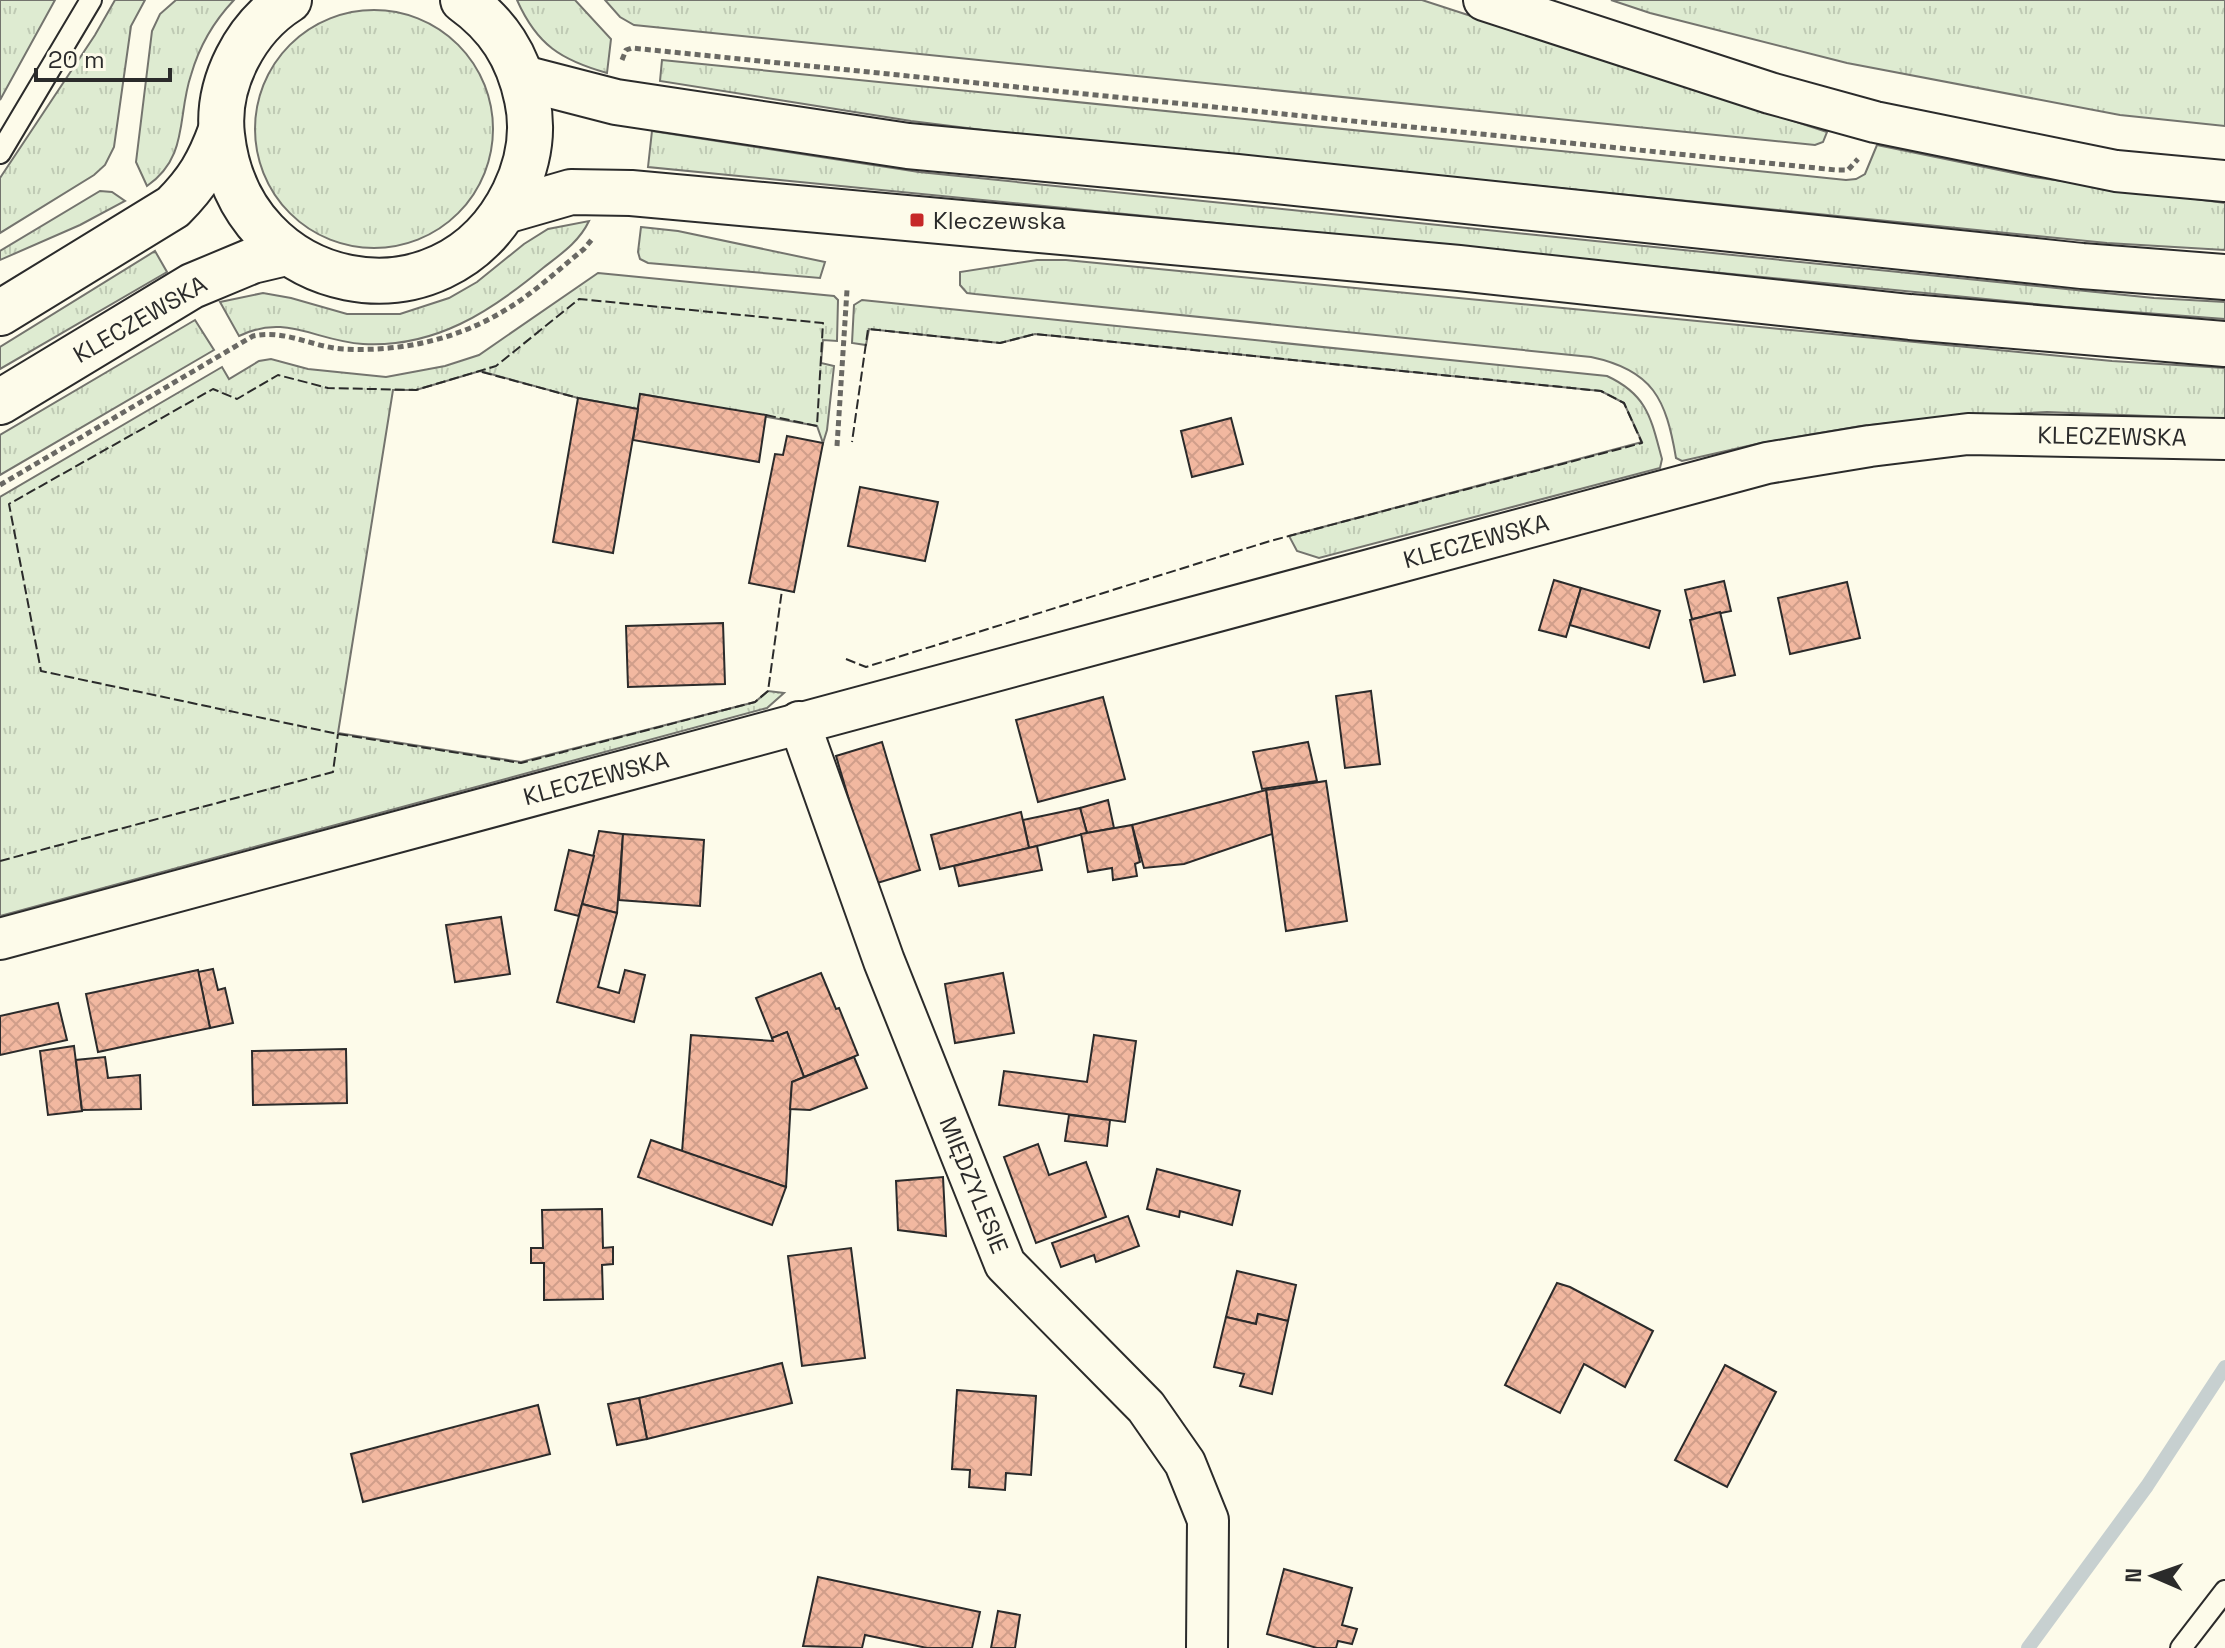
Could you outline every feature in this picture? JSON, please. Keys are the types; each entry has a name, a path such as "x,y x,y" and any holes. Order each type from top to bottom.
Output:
{"main road":[{"path":"289,0 273,10 242,48 230,74 223,101 221,130 226,166 240,199 259,229 286,253 323,272 364,281 405,278 444,265 455,258 478,242 505,211 521,180 529,146 530,112 523,78 500,34 477,5"},
{"path":"523,78 616,102 908,146 1253,178 2082,266 2225,277"},
{"path":"0,313 173,207 194,185 210,161 221,130"},
{"path":"505,211 571,192 631,193 1459,268 1926,318 2225,344"},
{"name":"KLECZEWSKA","path":"0,402 192,286 252,261 286,253"}],"street":[{"path":"1484,0 1770,93 1875,122 2116,171 2225,181"},
{"name":"KLECZEWSKA","path":"0,939 1767,463 1968,434 2225,439"},
{"name":"MIĘDZYLESIE","path":"799,722 884,961 1005,1264 1146,1407 1185,1463 1208,1520 1207,1648"}],"lane":[{"path":"0,153 91,0"},
{"path":"2181,1648 2225,1591"}],"path":[{"path":"837,446 847,290"}],"green space":[{"path":"0,0 55,0 0,100"},
{"path":"115,0 145,0 131,26 114,147 105,165 94,175 0,233 0,178"},
{"path":"176,0 234,0 198,54 187,90 180,135 170,162 147,186 136,162 152,31 160,14"},
{"path":"517,0 575,0 611,39 607,73 576,62 552,48 533,29"},
{"path":"605,0 1422,0 1827,132 1823,142 1815,145 634,25 620,17"},
{"path":"1611,0 2225,0 2225,126 2120,115 1847,63 1650,13"},
{"path":"374,10 397,12 420,19 458,45 484,83 491,106 491,152 484,175 458,213 420,239 397,246 374,248 351,246 328,239 290,213 264,175 257,152 255,129 257,106 264,83 290,45 328,19 351,12"},
{"path":"662,60 1846,180 1865,174 1877,145 2033,177 2225,203 2225,250 2107,243 991,131 660,81"},
{"path":"652,131 919,172 2154,298 2225,302 2225,319 2066,307 648,167"},
{"path":"100,191 112,192 125,201 80,225 0,260 0,251"},
{"path":"589,221 569,247 503,299 460,324 414,340 363,344 301,330 271,327 239,336 220,302 263,293 347,314 400,314 449,298 477,282 548,229"},
{"path":"641,227 678,231 825,262 820,278 648,263 640,259 638,252"},
{"path":"155,251 167,272 0,369 0,347"},
{"path":"1037,260 1066,260 2112,361 2225,368 2225,419 2047,412 1952,417 1861,426 1761,443 1682,461 1676,458 1667,419 1653,390 1629,370 1591,357 975,294 967,293 960,285 960,272"},
{"path":"598,273 834,296 838,300 837,341 823,340 821,363 834,366 823,443 817,426 641,394 638,409 578,398 480,371 416,390 393,390 338,733 521,762 755,702 768,691 784,693 767,708 0,916 0,497 222,367 229,379 259,361 271,359 308,369 386,377 445,366 479,355"},
{"path":"862,300 1607,376 1621,383 1640,400 1651,420 1662,459 1660,468 1319,558 1297,551 1289,536 1642,442 1624,403 1601,391 1035,334 1000,343 869,329 866,345 852,343 854,305"},
{"path":"195,320 214,350 0,475 0,435"}],"building":[{"path":"640,394 766,415 759,462 633,440"},
{"path":"578,398 638,409 613,553 553,542"},
{"path":"1231,418 1243,464 1192,477 1181,431"},
{"path":"787,436 823,443 794,592 749,583 775,454 783,455"},
{"path":"860,487 938,502 925,561 848,546"},
{"path":"1554,580 1581,588 1566,637 1539,630"},
{"path":"1724,581 1731,611 1692,619 1685,590"},
{"path":"1847,582 1860,638 1790,654 1778,598"},
{"path":"1581,588 1660,611 1649,648 1570,625"},
{"path":"1720,612 1735,675 1704,682 1690,620"},
{"path":"723,623 725,684 628,687 626,626"},
{"path":"1371,691 1380,764 1345,768 1336,696"},
{"path":"1103,697 1125,779 1038,802 1016,720"},
{"path":"882,742 920,870 874,884 836,756"},
{"path":"1308,742 1317,781 1262,789 1253,752"},
{"path":"1326,781 1347,921 1286,931 1266,790"},
{"path":"1266,790 1272,834 1184,864 1144,868 1132,825"},
{"path":"1108,800 1114,828 1087,833 1080,808"},
{"path":"1080,808 1087,833 1029,848 1023,820"},
{"path":"1021,812 1029,848 940,869 931,835"},
{"path":"1132,825 1140,862 1135,864 1137,876 1113,880 1112,868 1088,872 1081,834"},
{"path":"599,831 623,834 617,913 582,904"},
{"path":"623,834 704,840 700,906 619,900"},
{"path":"1037,846 1042,870 959,886 954,866"},
{"path":"569,850 594,856 579,916 555,910"},
{"path":"582,904 617,913 598,987 619,993 625,970 645,975 634,1022 557,1002"},
{"path":"501,917 510,974 455,982 446,925"},
{"path":"213,969 218,990 225,988 233,1023 210,1028 198,972"},
{"path":"198,970 210,1028 98,1052 86,994"},
{"path":"821,973 858,1055 804,1077 787,1032 772,1038 756,998"},
{"path":"1003,973 1014,1033 955,1043 945,984"},
{"path":"58,1003 67,1040 0,1055 0,1016"},
{"path":"787,1032 804,1077 792,1082 786,1187 682,1152 691,1035 773,1041 772,1038"},
{"path":"1094,1035 1136,1041 1125,1122 999,1105 1004,1071 1087,1082"},
{"path":"74,1046 82,1111 48,1115 40,1051"},
{"path":"346,1049 347,1103 253,1105 252,1051"},
{"path":"105,1057 108,1078 140,1075 141,1109 82,1110 76,1060"},
{"path":"854,1057 867,1088 810,1110 790,1109 792,1082"},
{"path":"1069,1115 1110,1120 1107,1146 1065,1141"},
{"path":"651,1140 786,1187 772,1225 638,1177"},
{"path":"1038,1144 1049,1175 1086,1162 1106,1217 1036,1243 1004,1157"},
{"path":"1157,1169 1240,1191 1232,1225 1180,1211 1179,1217 1147,1209"},
{"path":"943,1177 946,1236 898,1230 896,1181"},
{"path":"602,1209 603,1248 613,1247 613,1264 602,1265 603,1299 544,1300 544,1263 531,1263 531,1248 543,1248 542,1210"},
{"path":"1128,1216 1139,1246 1096,1262 1094,1255 1061,1267 1052,1243"},
{"path":"851,1248 865,1358 802,1366 788,1256"},
{"path":"1237,1271 1296,1285 1288,1321 1258,1314 1256,1324 1226,1317"},
{"path":"1557,1283 1653,1331 1625,1387 1584,1364 1560,1413 1505,1385"},
{"path":"1258,1314 1288,1321 1272,1394 1240,1386 1244,1374 1214,1367 1226,1317 1256,1324"},
{"path":"782,1363 792,1403 647,1439 639,1398"},
{"path":"1725,1365 1776,1392 1727,1487 1675,1460"},
{"path":"957,1390 1036,1396 1031,1475 1006,1473 1005,1490 969,1487 970,1470 952,1469"},
{"path":"639,1398 647,1439 617,1445 608,1404"},
{"path":"538,1405 550,1454 363,1502 351,1454"},
{"path":"1284,1569 1352,1588 1342,1625 1357,1629 1352,1644 1338,1641 1336,1648 1317,1648 1267,1634"},
{"path":"818,1577 980,1612 972,1648 927,1648 865,1635 862,1648 803,1646"},
{"path":"998,1611 1020,1615 1015,1648 991,1648"}],"waterway":[{"path":"2028,1648 2147,1486 2225,1367"}],"fence":[{"path":"766,415 817,426 823,323 579,299 496,366 416,390 328,388 278,375 237,399 213,389 9,504 41,671 338,734 521,763 755,702 768,691 782,590"},
{"path":"846,659 866,667 1270,541 1642,443 1624,403 1601,391 1035,334 1000,343 868,329 852,442"},
{"path":"482,372 578,398"},
{"path":"0,861 333,772 338,734"}],"place":[{"name":"Kleczewska","path":"917,220"}]}
